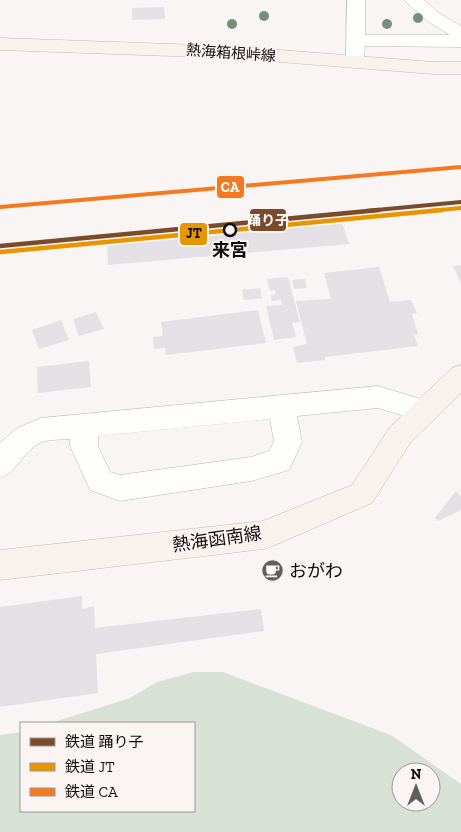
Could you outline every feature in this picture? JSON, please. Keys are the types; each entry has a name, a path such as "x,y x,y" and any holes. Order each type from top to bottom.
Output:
{"main road":[{"name":"熱海箱根峠線","path":"0,44 229,52 433,68 461,68"},
{"name":"熱海函南線","path":"0,565 264,535 362,494 400,435 461,376"}],"street":[{"path":"355,62 356,0"},
{"path":"413,0 433,17 461,34"},
{"path":"356,40 461,41"},
{"path":"0,466 10,450 23,437 41,430 378,397 424,411"},
{"path":"84,426 84,446 100,481 120,488 251,469 279,460 288,442 280,406"}],"shaded area":[{"path":"194,672 223,672 391,735 430,762 391,762 391,812 441,812 441,770 461,784 461,832 0,832 0,735 20,732 20,812 195,812 195,722 54,722 130,698 157,682"}],"building":[{"path":"164,7 165,19 132,20 132,8"},
{"path":"342,222 349,244 108,265 107,241"},
{"path":"461,265 461,283 453,266"},
{"path":"379,267 390,302 411,300 417,313 412,314 418,334 414,335 418,346 325,357 325,360 297,363 293,347 307,344 296,301 331,299 324,273"},
{"path":"288,277 300,322 292,323 296,337 274,340 266,306 282,305 281,300 272,301 271,295 276,294 275,290 270,291 267,279"},
{"path":"305,279 307,288 294,289 292,280"},
{"path":"260,288 262,298 244,300 242,290"},
{"path":"258,310 266,343 166,355 165,348 154,349 153,337 163,336 161,322"},
{"path":"96,312 104,329 79,336 73,319"},
{"path":"61,320 69,340 39,349 32,330"},
{"path":"89,361 91,387 38,393 37,367"},
{"path":"456,491 461,497 461,510 438,521 435,518"},
{"path":"82,596 82,609 94,606 95,628 261,609 264,631 96,654 98,693 0,707 0,607"}],"rail line":[{"name":"CA","path":"0,207 461,167"},
{"name":"踊り子","path":"0,246 461,202"},
{"name":"JT","path":"1,252 461,208"}],"place":[{"name":"来宮","path":"230,230"},
{"name":"おがわ","path":"273,571"}]}
